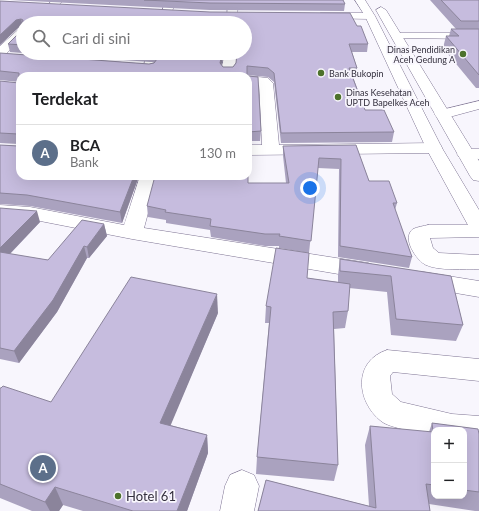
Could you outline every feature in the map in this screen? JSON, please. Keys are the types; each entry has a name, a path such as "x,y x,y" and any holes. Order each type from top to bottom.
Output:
{"main road":[{"path":"165,15 170,0"},
{"path":"232,16 233,0"},
{"path":"360,0 370,16 434,148 479,227"},
{"path":"375,0 442,114 473,154 479,176"},
{"path":"36,6 50,7 62,4"},
{"path":"40,16 50,7"},
{"path":"312,16 370,16"},
{"path":"397,36 479,36"},
{"path":"0,53 16,38"},
{"path":"0,56 15,57"},
{"path":"134,66 148,72 152,60"},
{"path":"228,71 230,60"},
{"path":"252,80 264,81 266,83 271,149"},
{"path":"442,114 479,105"},
{"path":"252,150 434,148"},
{"path":"132,233 148,180"},
{"path":"0,211 30,212 132,233 479,289"},
{"path":"479,231 428,231 420,234 419,240 428,256 434,260 479,262"},
{"path":"479,370 387,361 376,373 378,399 392,413 452,427 479,430"}],"building":[{"path":"144,0 343,0 345,4 210,3"},
{"path":"441,0 479,0 479,21 461,21"},
{"path":"0,1 210,12 350,13 357,26 361,26 368,44 349,44 357,68 349,68 365,110 384,110 394,132 281,133 274,73 268,68 247,66 247,72 16,73 0,71 0,53 16,54 16,60 95,60 149,64 154,63 156,60 221,60 220,63 223,67 233,67 236,60 252,60 252,16 16,16 16,20 0,35"},
{"path":"451,29 479,29 479,75 446,36 459,36"},
{"path":"16,36 16,45 8,44"},
{"path":"252,76 258,77 261,131 252,132"},
{"path":"0,81 16,83 16,134 0,133"},
{"path":"0,145 16,146 16,180 132,180 120,212 27,195 0,193"},
{"path":"356,145 369,181 389,181 397,203 393,203 412,257 340,246 341,159 319,158 311,241 279,236 280,234 265,234 210,226 211,219 165,212 166,210 147,206 154,180 248,180 248,183 289,183 283,146"},
{"path":"0,208 37,211 0,248"},
{"path":"82,220 104,224 87,247 84,246 53,300 14,351 0,348 0,252 48,260"},
{"path":"276,248 309,253 307,278 350,284 348,311 333,312 338,465 257,457 271,307 266,306"},
{"path":"340,259 451,276 463,325 396,319 391,276 340,271"},
{"path":"131,277 217,294 160,423 207,435 177,511 133,511 55,487 45,502 0,484 0,388 3,386 51,402"},
{"path":"432,423 463,427 432,427"},
{"path":"370,426 431,432 431,485 426,484 430,511 258,511 266,480 376,508"},
{"path":"467,428 478,429 479,434 479,492 467,490"}],"place":[{"name":"Dinas Pendidikan Aceh Gedung A","path":"463,54"},
{"name":"Bank Bukopin","path":"321,73"},
{"name":"Dinas Kesehatan UPTD Bapelkes Aceh","path":"338,97"},
{"name":"BCA","path":"43,468"},
{"name":"Hotel 61","path":"118,496"}]}
